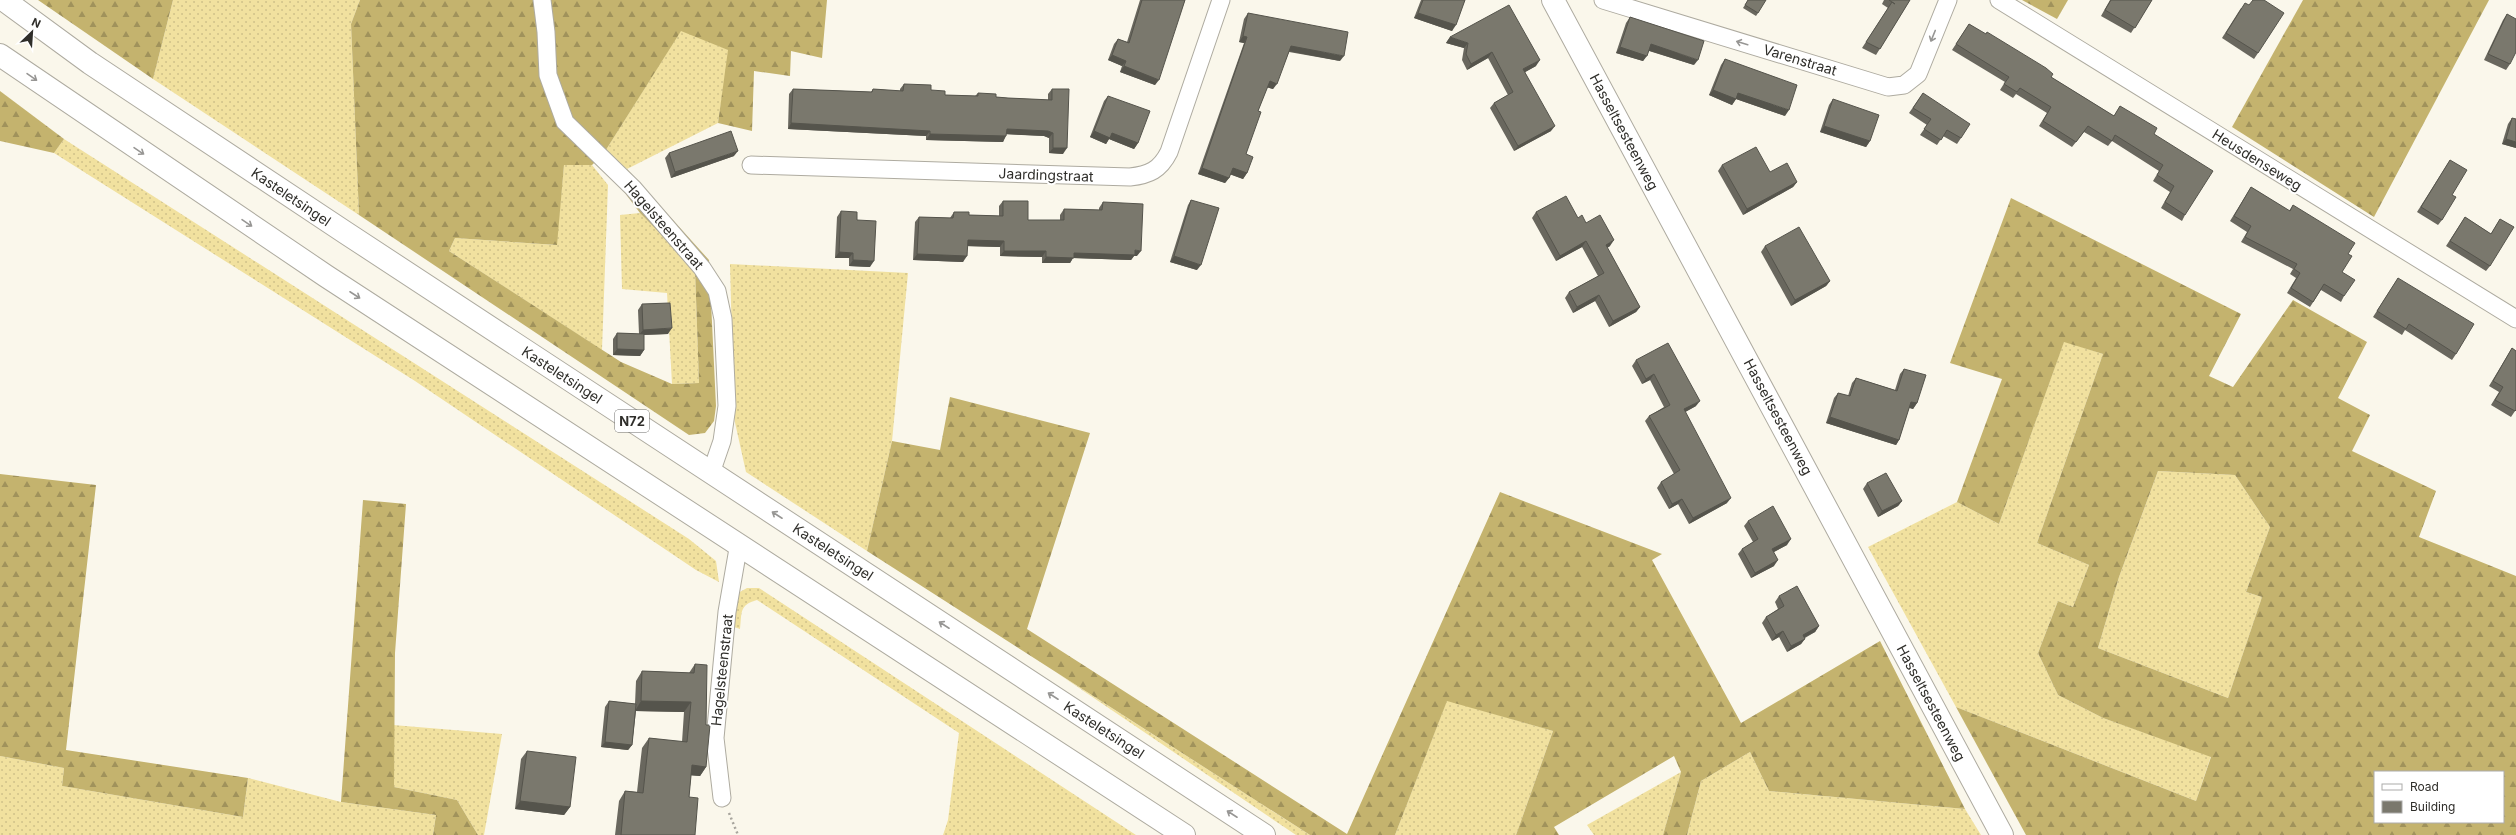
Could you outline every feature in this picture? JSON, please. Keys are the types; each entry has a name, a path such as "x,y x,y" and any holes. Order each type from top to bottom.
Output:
{"main road":[{"name":"Kasteletsingel","path":"4,0 97,67 711,473 1264,835"},
{"name":"Hasseltsesteenweg","path":"1553,0 2002,835"},
{"path":"0,55 326,276 739,543 1184,835"}],"street":[{"name":"Hagelsteenstraat","path":"542,0 546,32 548,74 565,122 633,188 702,268 717,290 723,319 726,406 722,441 711,473"},
{"name":"Jaardingstraat","path":"751,166 1130,177 1145,176 1159,167 1168,152 1221,0"},
{"name":"Varenstraat","path":"1603,0 1888,87 1904,86 1918,74 1948,0"},
{"name":"Heusdenseweg","path":"1998,0 2516,319"},
{"name":"Hagelsteenstraat","path":"722,798 715,738 727,612 739,543"}],"shaded area":[{"path":"173,0 360,0 351,24 359,215 153,79"},
{"path":"681,30 729,50 718,123 627,169 604,153"},
{"path":"64,139 689,539 716,561 719,582 696,570 415,381 54,153"},
{"path":"564,165 592,165 608,185 602,350 449,251 455,238 556,245"},
{"path":"640,213 695,269 699,383 672,384 667,293 622,289 620,215"},
{"path":"730,264 908,273 892,441 867,551 746,472 734,418"},
{"path":"2064,341 2103,354 2037,543 2089,565 2073,607 2058,601 2038,653 2058,695 2103,718 2211,756 2196,801 1956,707 1868,547 1957,502 1999,524"},
{"path":"2158,471 2235,475 2270,527 2246,592 2262,597 2228,698 2098,648 2119,577"},
{"path":"747,588 759,588 1136,835 943,835 948,820 959,733 757,600 747,604 742,610 740,629 731,626 738,593"},
{"path":"1057,673 1310,835 1296,835"},
{"path":"1447,700 1553,731 1516,835 1395,835"},
{"path":"393,725 502,734 484,835 478,835 457,800 394,787"},
{"path":"1750,752 1769,791 1965,809 1981,835 1687,835 1701,781"},
{"path":"0,756 64,768 62,786 243,817 248,778 341,802 436,815 433,835 0,835"},
{"path":"1681,772 1663,835 1594,835 1587,825"}],"green space":[{"path":"38,0 173,0 153,79"},
{"path":"360,0 827,0 822,58 791,51 790,76 754,71 752,131 718,123 728,50 681,31 604,153 592,165 564,165 557,245 455,238 449,251 621,362 672,384 699,383 695,269 640,213 616,181 627,169 709,260 716,406 714,421 705,433 689,435 359,215 351,24"},
{"path":"2022,0 2068,0 2057,19"},
{"path":"2303,0 2489,0 2374,217 2232,127"},
{"path":"0,91 64,139 54,153 0,141"},
{"path":"2011,198 2241,314 2209,376 2233,387 2293,300 2367,342 2338,398 2370,415 2352,451 2436,491 2419,537 2516,576 2516,835 2026,835 1956,707 2196,801 2211,757 2103,718 2058,695 2038,653 2058,601 2073,607 2089,565 2037,543 2103,354 2064,342 1999,524 1957,502 2002,379 1950,363","holes":["2158,471 2235,475 2270,527 2246,592 2262,597 2228,698 2098,648 2119,577"]},
{"path":"950,397 1090,433 1027,629 1347,834 1500,492 1662,554 1652,560 1741,723 1880,641 1965,809 1769,791 1750,752 1701,781 1687,835 1663,835 1681,772 1674,756 1554,827 1559,835 1516,835 1553,731 1447,701 1395,835 1310,835 867,551 892,441 940,450"},
{"path":"0,474 96,485 66,750 248,778 243,817 62,786 64,768 0,756"},
{"path":"363,500 406,504 395,653 394,787 457,800 478,835 433,835 436,815 341,802"}],"building":[{"path":"1142,0 1185,0 1159,80 1124,66 1126,61 1112,55 1118,39 1129,43"},
{"path":"1423,0 1465,0 1456,25 1418,13"},
{"path":"1748,0 1766,0 1758,13 1745,5"},
{"path":"1889,0 1910,0 1880,49 1866,42 1892,2"},
{"path":"2111,0 2152,0 2135,28 2105,10"},
{"path":"2253,0 2264,0 2284,13 2258,53 2226,33 2245,3 2249,5"},
{"path":"1509,5 1540,60 1523,69 1555,126 1518,146 1494,103 1513,92 1492,52 1471,64 1466,54 1468,43 1450,37"},
{"path":"1248,13 1348,32 1344,56 1291,46 1277,84 1270,81 1258,111 1261,112 1246,154 1253,157 1247,173 1233,168 1229,178 1202,168 1247,37 1243,36"},
{"path":"2507,14 2516,19 2516,52 2510,64 2488,54"},
{"path":"1630,17 1704,41 1698,60 1651,44 1647,56 1620,47"},
{"path":"1969,24 1986,34 1987,32 2046,68 2053,74 2051,77 2114,116 2120,106 2157,128 2154,134 2213,171 2185,215 2165,202 2174,186 2157,175 2163,165 2115,135 2112,141 2088,126 2076,142 2043,121 2051,107 2020,88 2017,92 2004,84 2009,77 1956,44"},
{"path":"1725,59 1797,85 1789,110 1738,93 1736,99 1713,90"},
{"path":"904,84 931,85 931,90 945,91 945,95 978,96 978,93 996,94 996,97 1052,100 1052,89 1069,89 1067,148 1053,148 1053,133 1048,131 1007,129 1006,136 930,134 930,131 791,123 793,89 872,92 873,89 903,91"},
{"path":"1923,93 1970,124 1961,138 1947,130 1941,140 1924,129 1931,119 1913,108"},
{"path":"1108,96 1150,111 1138,143 1112,133 1110,138 1094,131"},
{"path":"1833,99 1879,115 1870,141 1824,126"},
{"path":"2512,118 2516,119 2516,142 2506,139"},
{"path":"731,131 738,151 675,172 669,153"},
{"path":"1756,147 1770,172 1787,163 1797,182 1747,209 1722,165"},
{"path":"2450,160 2467,170 2452,195 2456,197 2442,220 2421,207"},
{"path":"2251,187 2290,211 2293,205 2355,243 2348,254 2352,256 2342,272 2355,280 2344,296 2324,284 2313,302 2291,288 2300,273 2294,269 2297,264 2245,237 2251,226 2234,216"},
{"path":"1566,196 1578,218 1582,215 1586,223 1600,215 1614,240 1606,245 1640,307 1613,321 1599,295 1577,307 1569,292 1604,273 1586,241 1560,256 1536,212"},
{"path":"1191,200 1219,208 1201,265 1174,256"},
{"path":"1003,201 1028,201 1028,220 1064,220 1064,209 1102,210 1103,202 1143,204 1141,251 1135,250 1135,255 1074,253 1074,258 1046,257 1046,251 1004,251 1004,241 968,240 967,256 917,254 919,217 953,218 954,212 969,212 969,215 1003,216"},
{"path":"841,211 857,212 857,220 876,221 874,261 853,260 853,253 839,252"},
{"path":"2465,217 2491,234 2500,219 2514,227 2490,266 2450,241"},
{"path":"1799,227 1830,281 1795,300 1765,246"},
{"path":"2398,278 2474,324 2456,354 2409,324 2406,329 2377,311"},
{"path":"670,303 672,328 643,330 642,304"},
{"path":"617,333 644,334 644,350 617,349"},
{"path":"1668,343 1700,401 1684,409 1731,498 1693,518 1682,499 1672,504 1661,482 1680,470 1649,416 1670,405 1654,374 1646,379 1636,360"},
{"path":"2512,348 2516,351 2515,411 2495,400 2503,387 2493,381"},
{"path":"1904,369 1926,375 1917,403 1911,402 1899,440 1830,417 1838,393 1850,396 1856,378 1897,391"},
{"path":"1886,473 1902,501 1882,511 1867,483"},
{"path":"1773,506 1791,539 1772,549 1778,560 1755,573 1742,549 1758,539 1748,521"},
{"path":"1797,586 1819,626 1803,635 1805,639 1791,646 1783,631 1776,635 1766,617 1784,606 1779,596"},
{"path":"695,664 707,665 706,725 710,725 706,767 692,765 689,797 698,798 695,835 621,835 625,791 643,793 649,738 687,742 691,702 641,701 642,671 694,673"},
{"path":"609,701 636,704 632,745 605,742"},
{"path":"527,751 576,757 570,807 520,801"}]}
